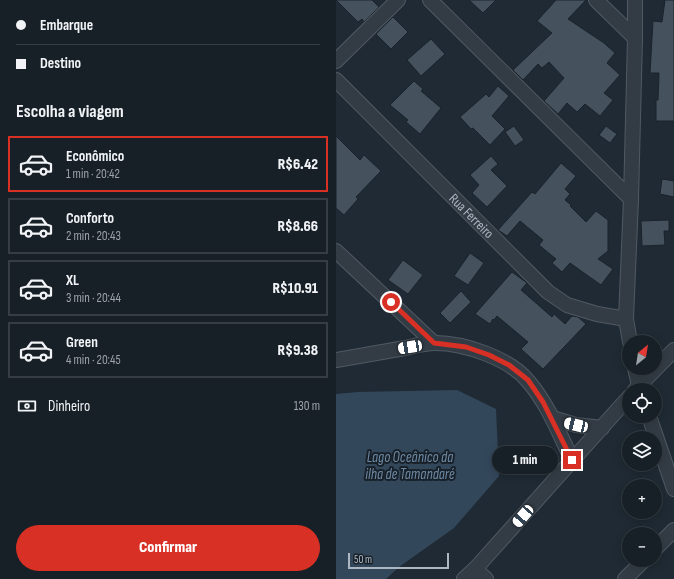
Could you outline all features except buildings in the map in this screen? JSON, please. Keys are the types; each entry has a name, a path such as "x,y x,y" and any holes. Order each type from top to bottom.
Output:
{"street":[{"path":"336,61 398,0"},
{"path":"430,0 631,200"},
{"path":"596,0 635,38"},
{"path":"629,335 626,319 631,200 635,0"},
{"name":"Rua Ferreiro","path":"336,80 548,292 567,305 597,314 626,319"},
{"path":"336,251 434,343"},
{"path":"336,360 434,343 466,347 489,355 509,365 528,380 552,418 572,460"},
{"path":"644,383 674,350"},
{"path":"464,579 475,569 622,405"},
{"path":"552,418 576,425 602,428"},
{"path":"651,423 674,489"},
{"path":"662,542 674,530"},
{"path":"625,579 637,567"},
{"path":"475,569 486,579"}],"water":[{"name":"Lago Oceânico da ilha de Tamandaré","path":"457,390 496,409 499,476 454,528 399,567 386,579 336,579 336,394 358,392"}],"route":[{"path":"391,302 434,343 466,347 489,355 509,365 528,380 552,418 572,460"}]}
